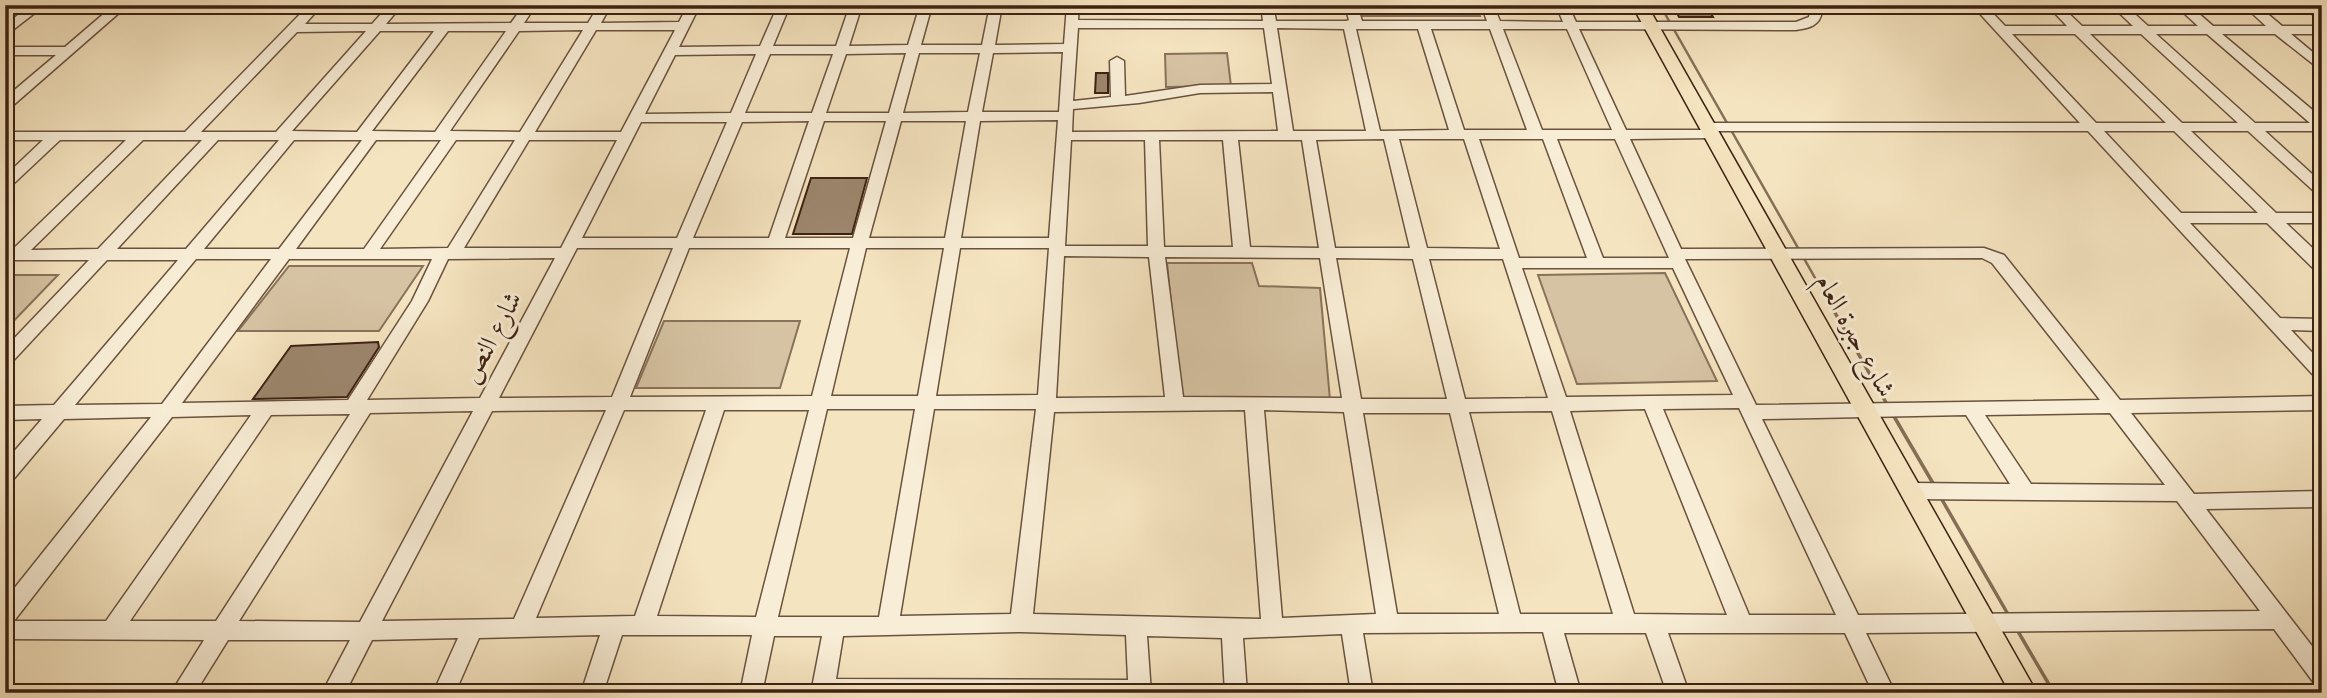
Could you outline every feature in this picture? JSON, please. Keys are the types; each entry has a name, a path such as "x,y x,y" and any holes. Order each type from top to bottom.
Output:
{"main road":[{"name":"شارع جبرة العام","path":"1639,5 2025,693"}],"street":[{"path":"5,32 39,5"},
{"path":"5,106 122,5"},
{"path":"189,136 316,5"},
{"path":"5,476 194,255 286,135 396,5"},
{"path":"368,254 530,5"},
{"path":"182,693 359,408 448,253 606,5"},
{"name":"شارع النص","path":"333,693 569,248 694,5"},
{"path":"521,628 617,406 784,5"},
{"path":"775,243 856,5"},
{"path":"751,693 765,625 859,244 926,5"},
{"path":"888,626 974,116 996,5"},
{"path":"1021,623 1045,403 1073,5"},
{"path":"1267,5 1286,134"},
{"path":"1351,5 1352,24 1419,253 1512,623"},
{"path":"1488,5 1597,263"},
{"path":"1562,5 1747,407 1884,693"},
{"path":"1072,24 1796,26 1808,24 1815,18 1816,11 1811,5"},
{"path":"1978,5 2322,374"},
{"path":"2053,5 2322,267"},
{"path":"2117,5 2322,191"},
{"path":"2181,5 2322,126"},
{"path":"2249,5 2322,67"},
{"path":"2306,5 2322,17"},
{"path":"1423,24 1511,258 1626,623"},
{"path":"5,616 167,410 445,26"},
{"path":"295,28 683,26"},
{"path":"2001,30 2322,30"},
{"path":"671,51 1069,48"},
{"path":"5,51 69,51"},
{"path":"1117,61 1118,101"},
{"path":"636,118 974,116 1064,111 1200,89 1279,88"},
{"path":"1064,136 2322,126"},
{"path":"1230,134 1242,252"},
{"path":"1308,134 1388,623"},
{"path":"5,136 627,136"},
{"path":"5,184 57,136"},
{"path":"5,359 213,136"},
{"path":"1152,136 1156,251 1175,404"},
{"path":"11,255 138,137"},
{"path":"2176,218 2322,218"},
{"path":"11,255 448,253 683,243 953,244 1156,251 1419,253 1597,263 1778,254 1991,255 1998,259 2116,407 2322,676"},
{"path":"2276,324 2322,325"},
{"path":"5,413 484,407 518,404 617,406 1320,402 1351,406 1457,406 1651,402 1866,411 2322,403"},
{"path":"1651,402 1742,624"},
{"path":"1254,403 1272,627"},
{"path":"643,625 717,404"},
{"path":"113,628 264,409"},
{"path":"1971,409 2026,492"},
{"path":"1912,492 2322,499"},
{"path":"5,630 113,628 365,631 643,625 834,627 1021,623 1232,629 1388,623 1853,624 2280,620"},
{"path":"1551,623 1570,693"},
{"path":"1351,624 1362,693"},
{"path":"1654,624 1678,693"},
{"path":"834,627 822,691 1140,692 1136,626"},
{"path":"592,693 614,627"},
{"path":"444,693 473,628"},
{"path":"1232,629 1236,693"}],"shaded area":[{"path":"1361,5 1476,5 1480,16 1363,16"},
{"path":"1227,53 1231,86 1166,87 1165,54"},
{"path":"1167,263 1252,263 1259,286 1320,288 1330,400 1181,400"},
{"path":"289,266 423,266 379,331 238,331"},
{"path":"1665,273 1717,381 1577,384 1538,275"},
{"path":"5,275 58,275 5,330"},
{"path":"664,321 800,321 780,388 636,388"}],"building":[{"path":"1673,5 1706,5 1713,17 1679,17"},
{"path":"1096,73 1108,73 1108,93 1095,93"},
{"path":"811,178 867,178 852,234 793,234"},
{"path":"378,342 379,347 347,397 253,399 291,346"}],"waterway":[{"path":"1660,5 1827,299"},
{"path":"1826,297 1888,406"},
{"path":"1892,413 1934,485"},
{"path":"1941,498 2009,616"},
{"path":"2016,628 2054,693"}]}
